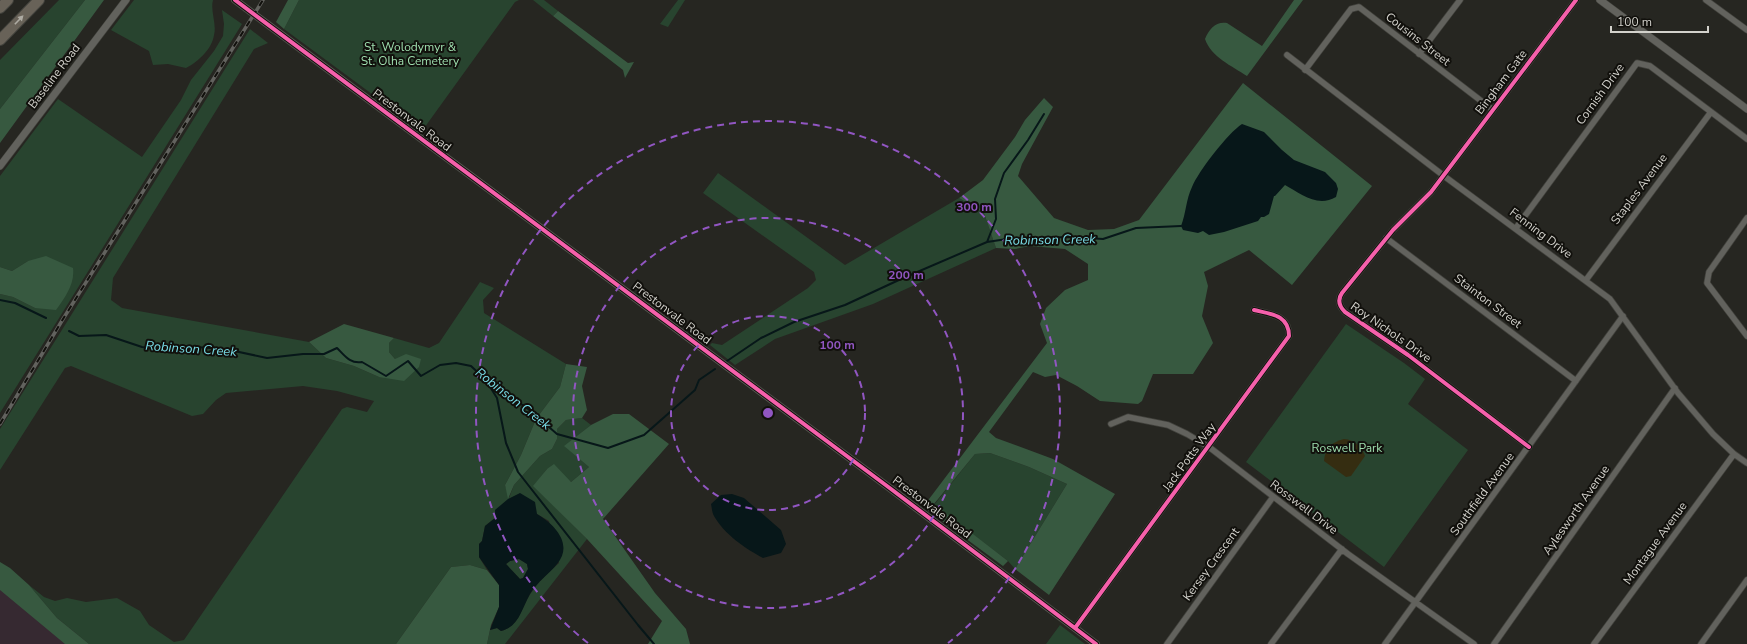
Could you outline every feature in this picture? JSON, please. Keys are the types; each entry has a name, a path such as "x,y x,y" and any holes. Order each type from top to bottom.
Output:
{"highway":[{"path":"0,8 8,0"},
{"path":"0,40 39,0"}],"street":[{"name":"Baseline Road","path":"0,166 126,0"},
{"name":"Prestonvale Road","path":"235,0 1096,644"},
{"path":"1419,54 1460,0"},
{"name":"Bingham Gate","path":"1444,176 1576,0"},
{"path":"1600,0 1747,109"},
{"path":"1706,0 1747,30"},
{"name":"Cousins Street","path":"1305,70 1351,9 1359,7 1493,110"},
{"name":"Fenning Drive","path":"1287,55 1444,176 1610,298 1675,388 1713,434 1734,454 1747,463"},
{"name":"Cornish Drive","path":"1516,228 1637,63 1650,66 1747,139"},
{"name":"Staples Avenue","path":"1586,280 1711,112"},
{"name":"Roy Nichols Drive","path":"1444,176 1431,192 1386,238 1342,293 1339,299 1340,306 1345,312 1408,355 1529,447"},
{"path":"1747,218 1709,272 1707,283 1747,336"},
{"name":"Stainton Street","path":"1386,238 1576,381"},
{"name":"Jack Potts Way","path":"1075,628 1290,336 1289,328 1283,320 1275,314 1254,310"},
{"name":"Southfield Avenue","path":"1385,644 1623,316"},
{"name":"Aylesworth Avenue","path":"1494,644 1675,388"},
{"name":"Rosswell Drive","path":"1110,424 1128,417 1162,424 1188,434 1209,447 1342,549 1474,644"},
{"name":"Montague Avenue","path":"1594,644 1734,454"},
{"name":"Kersey Crescent","path":"1167,644 1273,497"},
{"path":"1271,644 1342,549"},
{"path":"1701,644 1747,580"}],"shaded area":[{"path":"1242,124 1264,132 1294,160 1325,172 1336,183 1338,189 1336,197 1322,201 1315,200 1285,185 1274,196 1269,214 1261,217 1258,221 1224,232 1209,235 1203,231 1198,233 1183,230 1181,226 1188,196 1195,180 1222,144"},
{"path":"520,493 535,502 537,514 550,523 560,535 563,542 562,557 533,590 512,626 501,631 497,628 490,630 499,607 499,585 479,557 479,544 482,541 485,526 495,518 495,510 508,499","holes":["519,559 527,564 528,569 523,578 520,579 506,564 510,561"]},
{"path":"732,494 744,498 781,530 786,544 781,553 763,558 743,546 729,535 718,523 713,515 711,504 721,495"},
{"path":"0,573 57,618 89,644 0,644"}],"green space":[{"path":"59,0 85,0 0,109 0,60"},
{"path":"85,0 104,0 0,143 0,109"},
{"path":"134,0 213,0 212,9 215,31 213,40 200,59 186,68 168,64 153,65 149,51 111,30"},
{"path":"288,0 299,0 284,29 276,22"},
{"name":"St. Wolodymyr & St. Olha Cemetery","path":"299,0 519,0 515,2 422,131 284,29"},
{"path":"533,0 544,0 558,11 553,16"},
{"path":"678,0 685,0 668,27 660,24"},
{"path":"1294,0 1303,0 1247,76 1217,56 1212,51 1205,39 1213,26 1219,23 1227,23 1262,46"},
{"path":"222,10 242,24 0,413 0,294 13,297 35,308 28,261 12,271 0,267 0,176 58,99 142,157 181,100 191,80 214,51 223,36 224,24"},
{"path":"558,11 628,63 634,62 625,78 623,70 553,16"},
{"path":"250,29 268,43 254,49 113,278 111,300 122,308 309,342 326,358 354,366 379,377 395,359 389,352 389,343 394,338 429,348 439,343 480,282 494,288 483,300 484,313 566,364 560,387 536,419 521,455 505,485 509,498 514,485 540,456 552,449 557,439 557,429 566,420 582,418 591,425 565,446 589,467 571,482 547,469 534,486 587,539 505,644 487,644 490,630 497,628 501,631 512,625 534,589 559,563 549,521 537,514 495,518 485,526 482,541 479,544 479,557 487,570 470,565 451,567 396,644 89,644 57,618 29,585 44,597 55,601 67,598 86,602 117,598 140,611 149,625 174,642 184,640 342,409 347,407 367,412 374,401 337,391 303,386 226,393 216,400 203,414 192,416 71,366 65,368 0,470 0,429"},
{"path":"1243,83 1372,186 1292,285 1249,250 1204,272 1208,286 1202,316 1213,343 1193,374 1153,374 1142,401 1138,404 1100,401 1077,386 1056,375 1045,377 1033,372 989,432 996,438 1053,459 1115,494 1049,595 1015,569 1067,484 1029,467 990,453 975,454 934,504 1008,561 1003,566 923,507 1047,343 1040,324 1046,308 1065,290 1088,280 1088,264 1065,249 1030,246 1015,249 996,248 984,213 959,198 983,180 1015,137 1025,120 1044,98 1053,107 1022,164 1018,176 1054,218 1088,230 1114,229 1139,220"},
{"path":"718,173 845,265 959,198 984,213 996,248 873,304 775,339 735,365 710,345 712,343 722,345 808,288 816,280 814,272 703,193"},
{"path":"46,256 73,268 71,285 56,310 35,308 13,297 0,294 0,267 12,271 28,261"},
{"path":"344,324 394,338 389,343 389,352 395,359 406,354 421,359 419,367 404,381 379,377 354,366 326,358 309,342"},
{"name":"Roswell Park","path":"1346,324 1425,379 1408,404 1468,450 1384,567 1246,462"},
{"path":"566,364 587,367 582,386 587,410 582,418 566,420 557,429 557,439 552,449 540,456 514,485 508,499 505,485 521,455 536,419 560,387"},
{"path":"613,414 629,414 669,444 603,519 655,593 686,629 690,644 648,644 662,621 587,539 533,486 547,469 554,464 571,482 589,467 564,446 591,425"},
{"path":"990,453 1029,467 1067,484 1015,569 1008,561 934,505 975,454"},
{"path":"519,559 527,564 528,569 523,578 520,579 506,564 510,561"},
{"path":"0,562 10,568 29,585 57,618 89,644 65,644 0,590"},
{"path":"470,565 487,570 499,585 499,607 491,625 487,644 396,644 451,567"},
{"path":"1060,625 1085,644 1046,644"}],"sand":[{"path":"1344,439 1357,444 1362,449 1365,456 1351,476 1346,477 1324,461 1326,452 1330,446"}],"waterway":[{"path":"987,242 996,219 995,199 1004,173 1028,140 1044,114"},
{"name":"Robinson Creek","path":"727,361 761,338 794,322 845,305 987,242 1027,238 1072,237 1103,239 1136,228 1181,226"},
{"name":"Robinson Creek","path":"0,300 15,303 46,318"},
{"name":"Robinson Creek","path":"69,331 79,336 106,335 142,347 172,350 195,347 225,349 267,358 303,354 324,354 337,348 351,361 362,362 386,376 408,361 421,376 440,365 456,363 471,366 487,381 527,408 557,434 608,448 644,435 695,390 699,380 715,369"},
{"path":"487,382 497,398 506,443 518,472 654,644"}],"railway":[{"path":"0,424 63,319 263,0"}],"cycle path":[{"path":"235,0 887,486 1096,644"},
{"path":"1529,447 1408,355 1345,312 1339,301 1342,293 1393,230 1431,192 1576,0"},
{"path":"1075,628 1289,336 1286,324 1278,317 1273,314 1254,310"}]}
